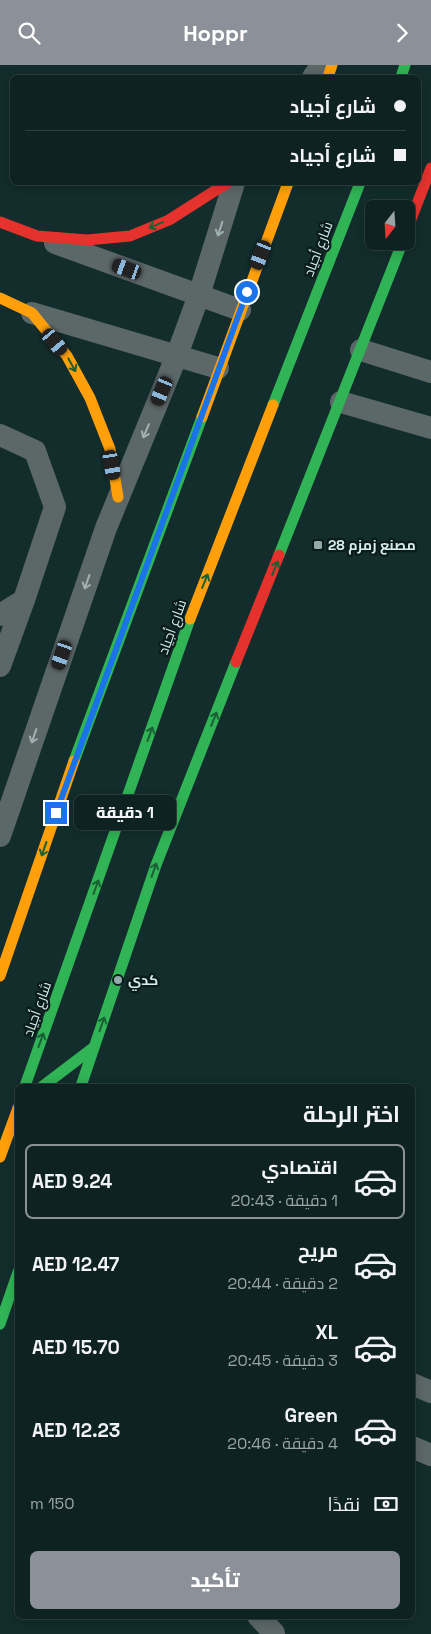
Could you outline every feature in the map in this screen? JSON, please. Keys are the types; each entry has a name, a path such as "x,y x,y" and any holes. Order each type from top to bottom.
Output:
{"main road":[{"path":"415,209 431,167"},
{"path":"0,222 37,236 87,240 130,236 169,220 224,185"},
{"path":"0,976 62,795 218,368 287,185"},
{"name":"شارع أجياد","path":"26,1084 201,589 359,185"},
{"path":"82,1084 156,865 341,402 400,250"},
{"path":"0,298 32,313 67,356 90,398 110,449 118,497"},
{"path":"46,1084 94,1048"},
{"path":"0,1157 15,1116"},
{"path":"0,1323 14,1295"}],"street":[{"path":"0,836 118,497 177,355 199,295 233,185"},
{"path":"37,236 240,310"},
{"path":"32,313 218,368"},
{"path":"361,350 431,372"},
{"path":"341,402 431,428"},
{"path":"0,435 36,451 55,507 0,666"},
{"path":"0,615 24,600"},
{"path":"415,1386 431,1392"},
{"path":"415,1448 431,1455"},
{"path":"261,1619 274,1634"},
{"path":"274,1634 278,1619"}],"traffic: fast":[{"path":"402,75 405,65"},
{"path":"273,405 359,185"},
{"path":"279,555 399,250"},
{"path":"74,761 202,417"},
{"path":"26,1084 190,619"},
{"path":"82,1084 156,865 236,662"},
{"path":"46,1084 93,1048"},
{"path":"0,1324 15,1281"}],"traffic: slow":[{"path":"329,75 332,65"},
{"path":"202,417 287,185"},
{"path":"0,298 32,313 67,356 90,398 110,449 118,497"},
{"path":"190,619 273,405"},
{"path":"0,976 74,761"},
{"path":"0,1157 15,1116"}],"traffic: jam":[{"path":"415,209 431,168"},
{"path":"0,222 37,236 87,240 130,236 169,220 224,185"},
{"path":"236,662 279,555"}],"place":[{"name":"مصنع زمزم 28","path":"318,545"},
{"name":"كدي","path":"118,980"}],"route":[{"path":"56,813 247,292"}]}
